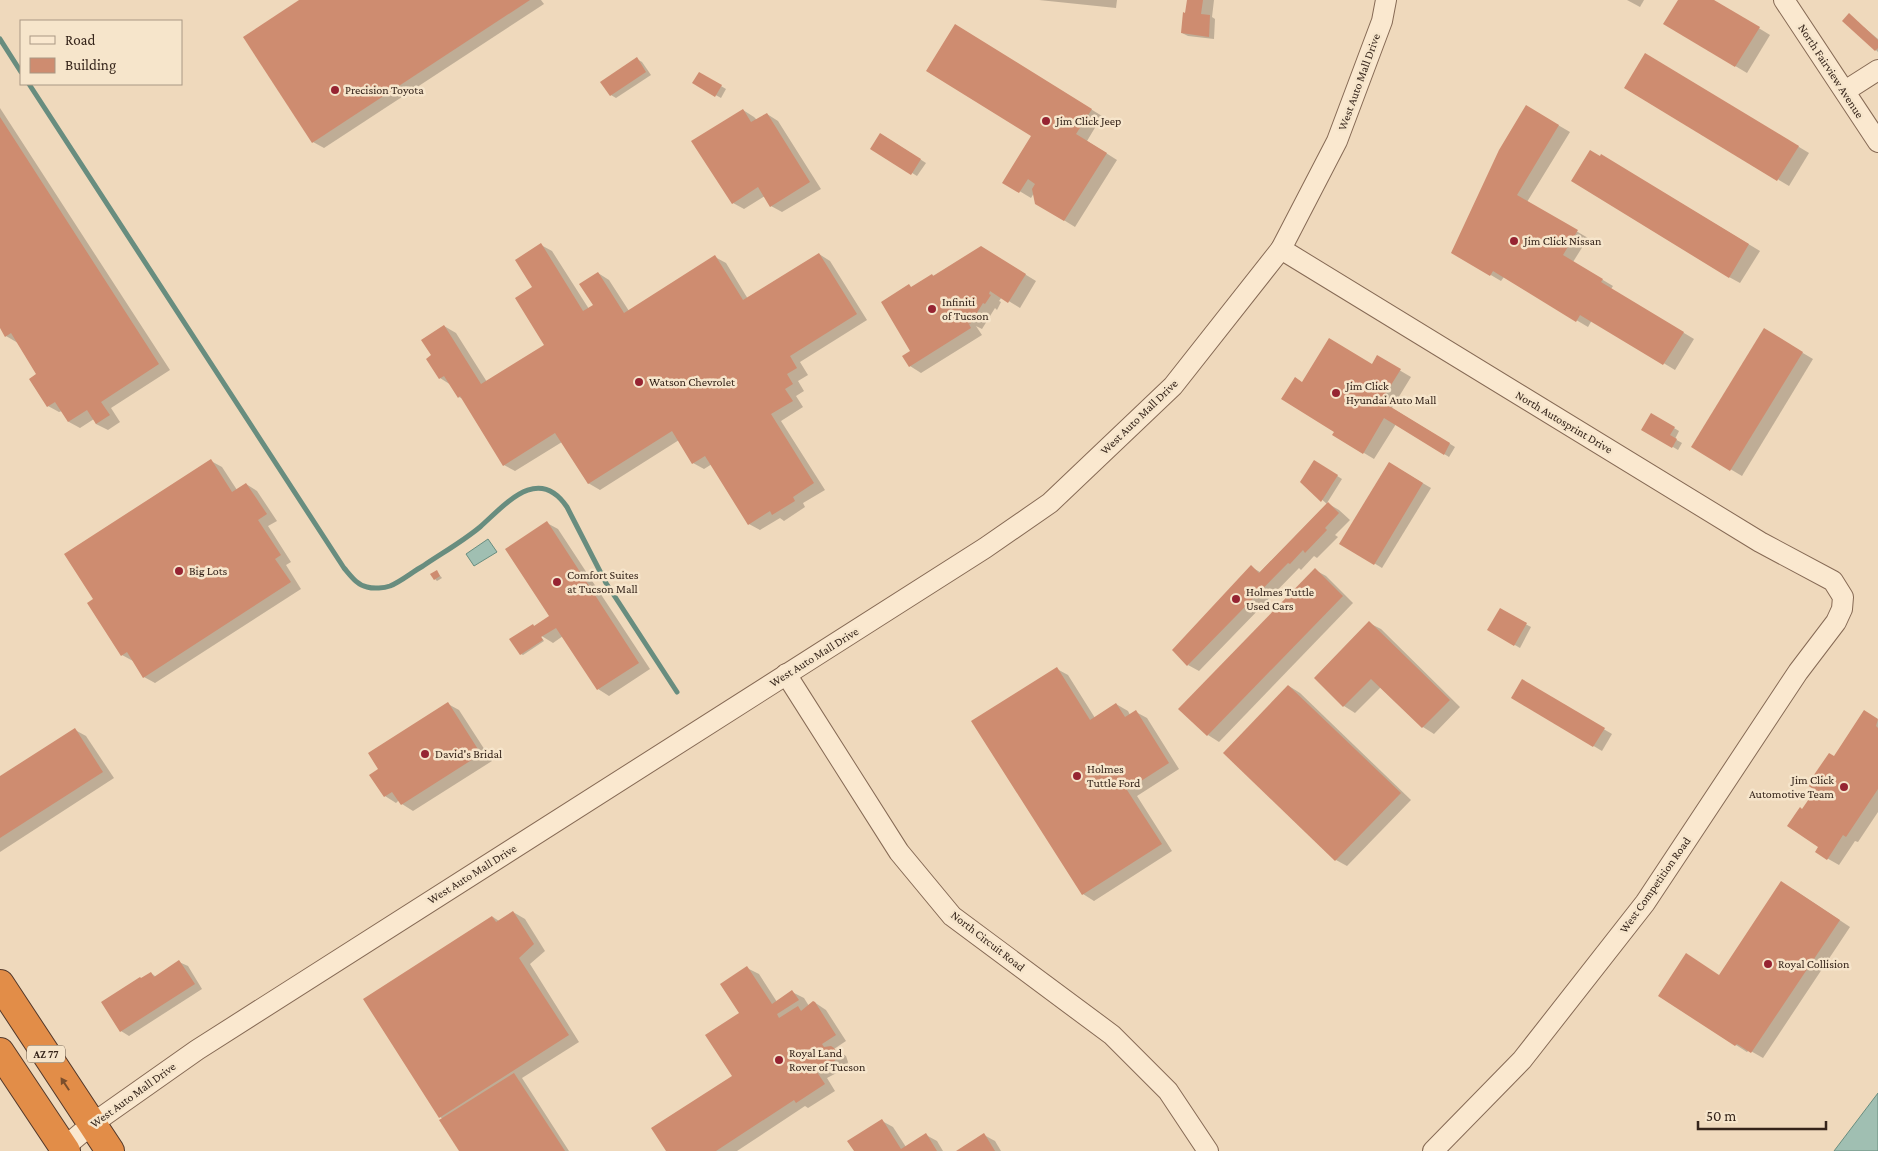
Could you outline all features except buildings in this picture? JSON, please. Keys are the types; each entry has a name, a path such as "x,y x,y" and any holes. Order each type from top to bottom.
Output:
{"highway":[{"name":"AZ 77","path":"0,984 110,1151"},
{"name":"AZ 77","path":"0,1052 61,1150"}],"street":[{"name":"West Auto Mall Drive","path":"61,1150 92,1124 197,1050 985,548 1050,503 1173,386 1281,248 1337,141 1382,21 1386,0"},
{"name":"North Fairview Avenue","path":"1784,0 1878,142"},
{"path":"1845,91 1878,70"},
{"name":"North Autosprint Drive","path":"1281,248 1760,542 1833,582 1843,597"},
{"name":"West Competition Road","path":"1433,1151 1522,1060 1652,893 1798,672 1836,622 1842,609 1843,597"},
{"name":"North Circuit Road","path":"786,674 899,852 952,916 1112,1035 1168,1091 1208,1151"}],"shaded area":[{"path":"488,539 497,552 474,566 466,554"},
{"path":"1878,1093 1878,1151 1834,1151"}],"waterway":[{"path":"0,39 20,70"},
{"path":"30,85 344,568 354,580 363,586 373,588 390,586 466,538 522,493 533,489 545,489 556,495 567,507 606,583 677,692"}],"place":[{"name":"Precision Toyota","path":"335,90"},
{"name":"Jim Click Jeep","path":"1046,121"},
{"name":"Jim Click Nissan","path":"1514,241"},
{"name":"Infiniti of Tucson","path":"932,309"},
{"name":"Watson Chevrolet","path":"639,382"},
{"name":"Jim Click Hyundai Auto Mall","path":"1336,393"},
{"name":"Big Lots","path":"179,571"},
{"name":"Comfort Suites at Tucson Mall","path":"557,582"},
{"name":"Holmes Tuttle Used Cars","path":"1236,599"},
{"name":"David's Bridal","path":"425,754"},
{"name":"Holmes Tuttle Ford","path":"1077,776"},
{"name":"Jim Click Automotive Team","path":"1844,787"},
{"name":"Royal Collision","path":"1768,964"},
{"name":"Royal Land Rover of Tucson","path":"779,1060"}]}
